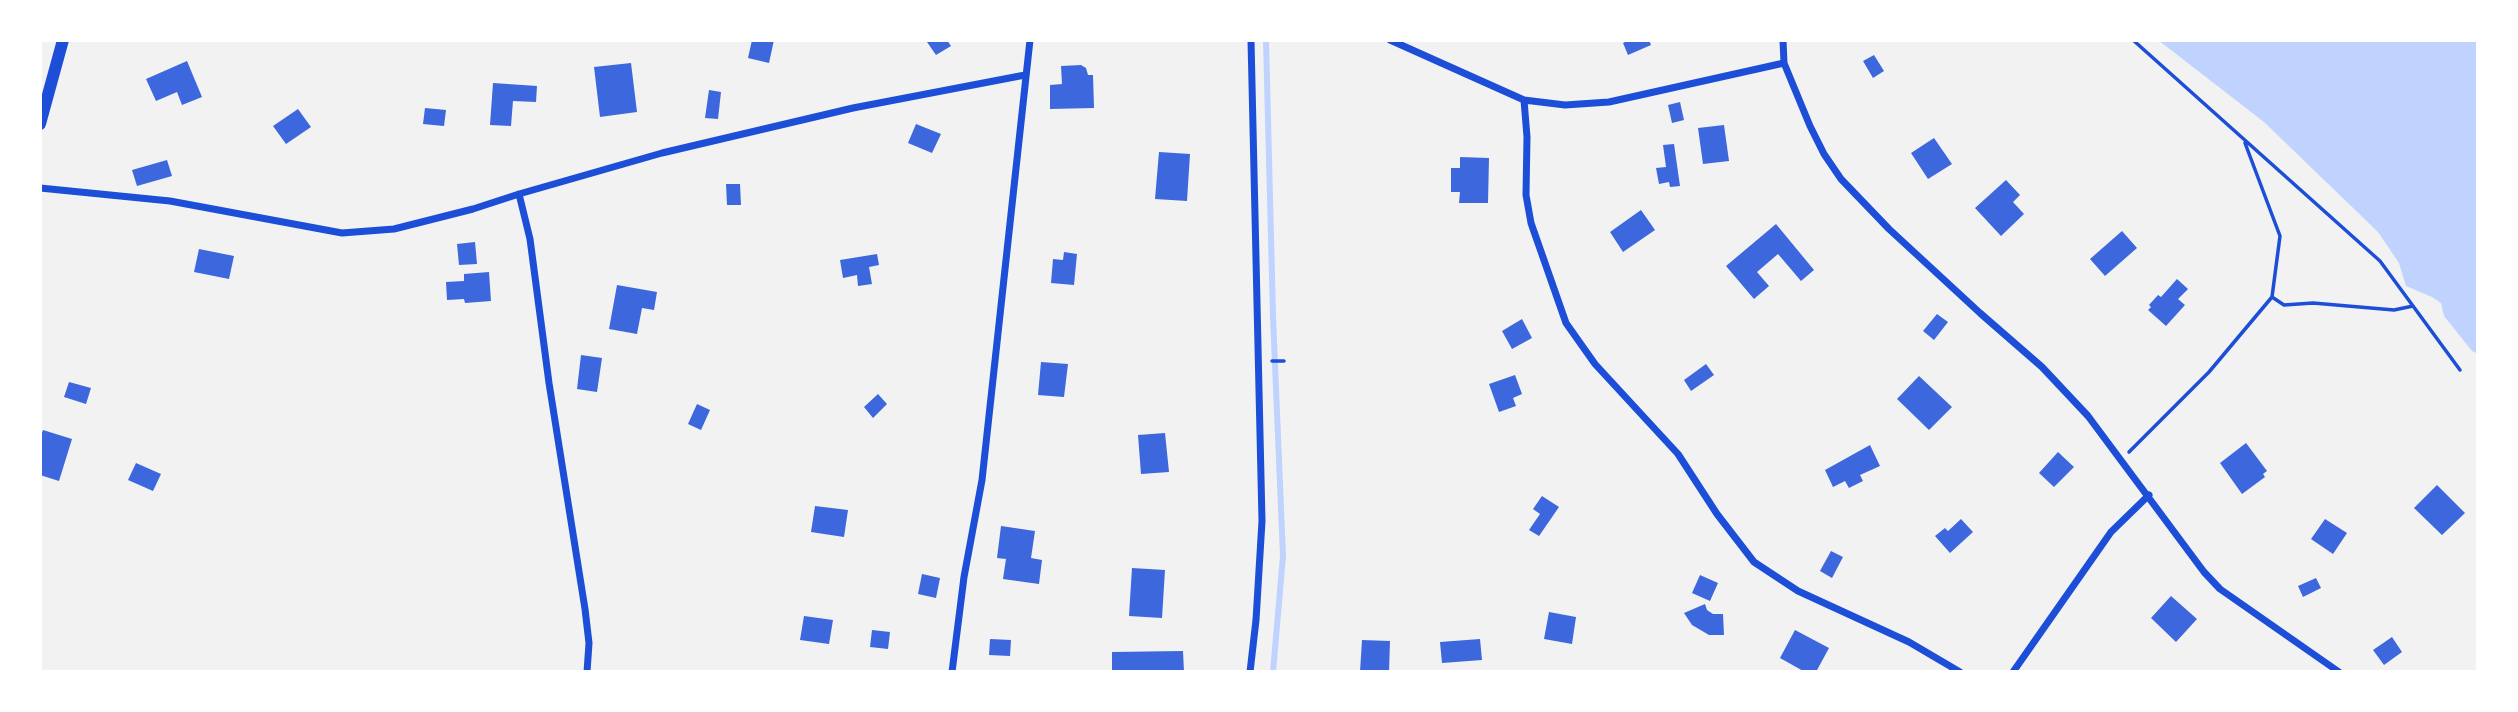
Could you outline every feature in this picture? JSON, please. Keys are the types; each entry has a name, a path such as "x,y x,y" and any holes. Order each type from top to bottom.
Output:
{"street":[{"path":"40,124 63,40"},
{"path":"952,672 964,577 982,480 998,352 1030,40"},
{"path":"1250,672 1262,521 1251,40"},
{"path":"1390,40 1524,100 1566,105 1609,102 1784,63"},
{"path":"1783,40 1784,63 1810,126 1841,179 1889,229 2042,367 2088,416 2204,572 2220,589 2339,672"},
{"path":"40,188 170,201 342,233 394,229 473,209 662,153 853,108 1025,75"},
{"path":"1524,100 1527,195 1531,223 1566,323 1595,364 1678,454 1717,514 1754,562 1798,590 1909,642 1961,672"},
{"path":"519,194 530,239 549,383 585,609 589,643 587,672"},
{"path":"2013,672 2111,532 2149,495"}],"path":[{"path":"2133,40 2380,261 2460,370"},
{"path":"2122,460 2209,372 2272,297 2280,236 2245,140"},
{"path":"2272,297 2284,305 2313,303 2394,310 2413,306"},
{"path":"1266,361 1284,361"}],"water":[{"path":"2158,40 2478,40 2478,354 2472,351 2444,316 2441,303 2406,286 2399,263 2378,232 2264,122"}],"building":[{"path":"752,40 774,40 769,63 748,58"},
{"path":"947,40 951,46 936,55 927,42"},
{"path":"1629,40 1649,40 1651,45 1628,55 1623,43"},
{"path":"1874,55 1884,71 1873,78 1863,61"},
{"path":"187,61 202,97 182,105 177,92 156,101 146,79"},
{"path":"631,63 637,112 600,117 594,67"},
{"path":"1081,65 1086,68 1088,75 1093,75 1094,108 1050,109 1050,85 1062,84 1061,66"},
{"path":"493,83 537,86 536,102 513,101 511,126 490,125"},
{"path":"709,90 721,92 718,119 705,118"},
{"path":"1680,102 1684,120 1672,123 1668,105"},
{"path":"425,108 446,110 444,126 423,124"},
{"path":"298,109 311,127 286,144 273,126"},
{"path":"916,124 941,134 932,153 908,143"},
{"path":"1724,125 1729,161 1703,164 1698,128"},
{"path":"1934,138 1952,164 1928,179 1911,153"},
{"path":"1674,144 1680,186 1670,187 1669,182 1659,184 1656,168 1666,167 1663,145"},
{"path":"1159,152 1190,154 1187,201 1155,199"},
{"path":"1460,157 1489,158 1488,203 1459,203 1460,192 1451,192 1451,168 1460,168"},
{"path":"167,160 172,176 137,186 132,170"},
{"path":"2006,180 2020,195 2013,202 2024,214 2001,236 1975,208"},
{"path":"726,184 740,184 741,205 727,205"},
{"path":"1641,210 1655,230 1623,252 1610,232"},
{"path":"1776,224 1814,270 1801,281 1778,254 1757,272 1769,286 1754,299 1726,266"},
{"path":"2122,231 2137,248 2105,276 2090,259"},
{"path":"475,242 477,264 459,265 457,244"},
{"path":"199,249 234,256 229,279 194,272"},
{"path":"1064,252 1077,254 1074,285 1051,283 1053,259 1063,260"},
{"path":"877,254 879,265 869,267 872,284 858,286 857,275 843,278 840,260"},
{"path":"489,272 491,301 465,303 464,299 447,300 446,282 464,281 464,274"},
{"path":"2177,279 2188,289 2178,299 2185,305 2166,326 2148,310 2151,307 2149,305 2158,295 2161,297"},
{"path":"617,285 657,292 654,310 642,308 637,334 609,329"},
{"path":"1937,314 1948,322 1934,340 1923,331"},
{"path":"1522,319 1532,338 1512,349 1502,331"},
{"path":"581,355 602,358 597,392 577,389"},
{"path":"1041,362 1068,364 1064,397 1038,395"},
{"path":"1706,364 1714,375 1691,391 1684,380"},
{"path":"1515,375 1522,394 1513,398 1516,406 1499,412 1489,384"},
{"path":"1919,376 1952,407 1929,430 1897,399"},
{"path":"69,382 91,388 86,404 64,397"},
{"path":"878,394 887,404 873,418 864,407"},
{"path":"697,404 710,410 701,430 688,424"},
{"path":"43,430 72,439 59,481 40,475 40,439"},
{"path":"1165,433 1169,472 1141,474 1138,435"},
{"path":"2246,443 2267,471 2263,474 2265,477 2242,494 2220,463"},
{"path":"1870,445 1880,466 1860,475 1863,481 1849,488 1845,481 1833,487 1825,470"},
{"path":"2058,452 2074,467 2054,487 2039,473"},
{"path":"136,463 161,474 153,491 128,480"},
{"path":"2437,485 2465,513 2442,535 2414,508"},
{"path":"1542,496 1559,507 1539,536 1529,530 1540,514 1533,509"},
{"path":"815,506 848,510 844,537 811,532"},
{"path":"1961,519 1973,532 1950,553 1935,536 1945,528 1948,531"},
{"path":"2325,519 2347,533 2333,554 2311,539"},
{"path":"1001,526 1035,531 1031,558 1042,560 1039,584 1003,579 1006,559 997,558"},
{"path":"1831,551 1843,557 1832,578 1820,571"},
{"path":"1132,568 1165,570 1162,618 1129,616"},
{"path":"922,574 940,578 936,598 918,594"},
{"path":"1700,575 1718,583 1710,601 1692,593"},
{"path":"2316,578 2321,588 2303,597 2298,586"},
{"path":"2171,596 2197,619 2176,642 2151,618"},
{"path":"1705,604 1707,610 1713,614 1723,614 1724,635 1709,635 1692,625 1684,613"},
{"path":"1549,612 1576,617 1572,644 1544,639"},
{"path":"804,616 833,620 829,644 800,640"},
{"path":"872,630 890,632 888,649 870,647"},
{"path":"1795,630 1829,648 1816,672 1805,672 1780,658"},
{"path":"2392,637 2402,652 2384,665 2373,650"},
{"path":"990,639 1011,640 1010,656 989,655"},
{"path":"1480,639 1482,660 1442,663 1440,642"},
{"path":"1362,640 1390,641 1389,672 1360,672"},
{"path":"1183,651 1184,672 1112,672 1112,652"}],"waterway":[{"path":"1266,40 1283,556 1273,672"}]}
